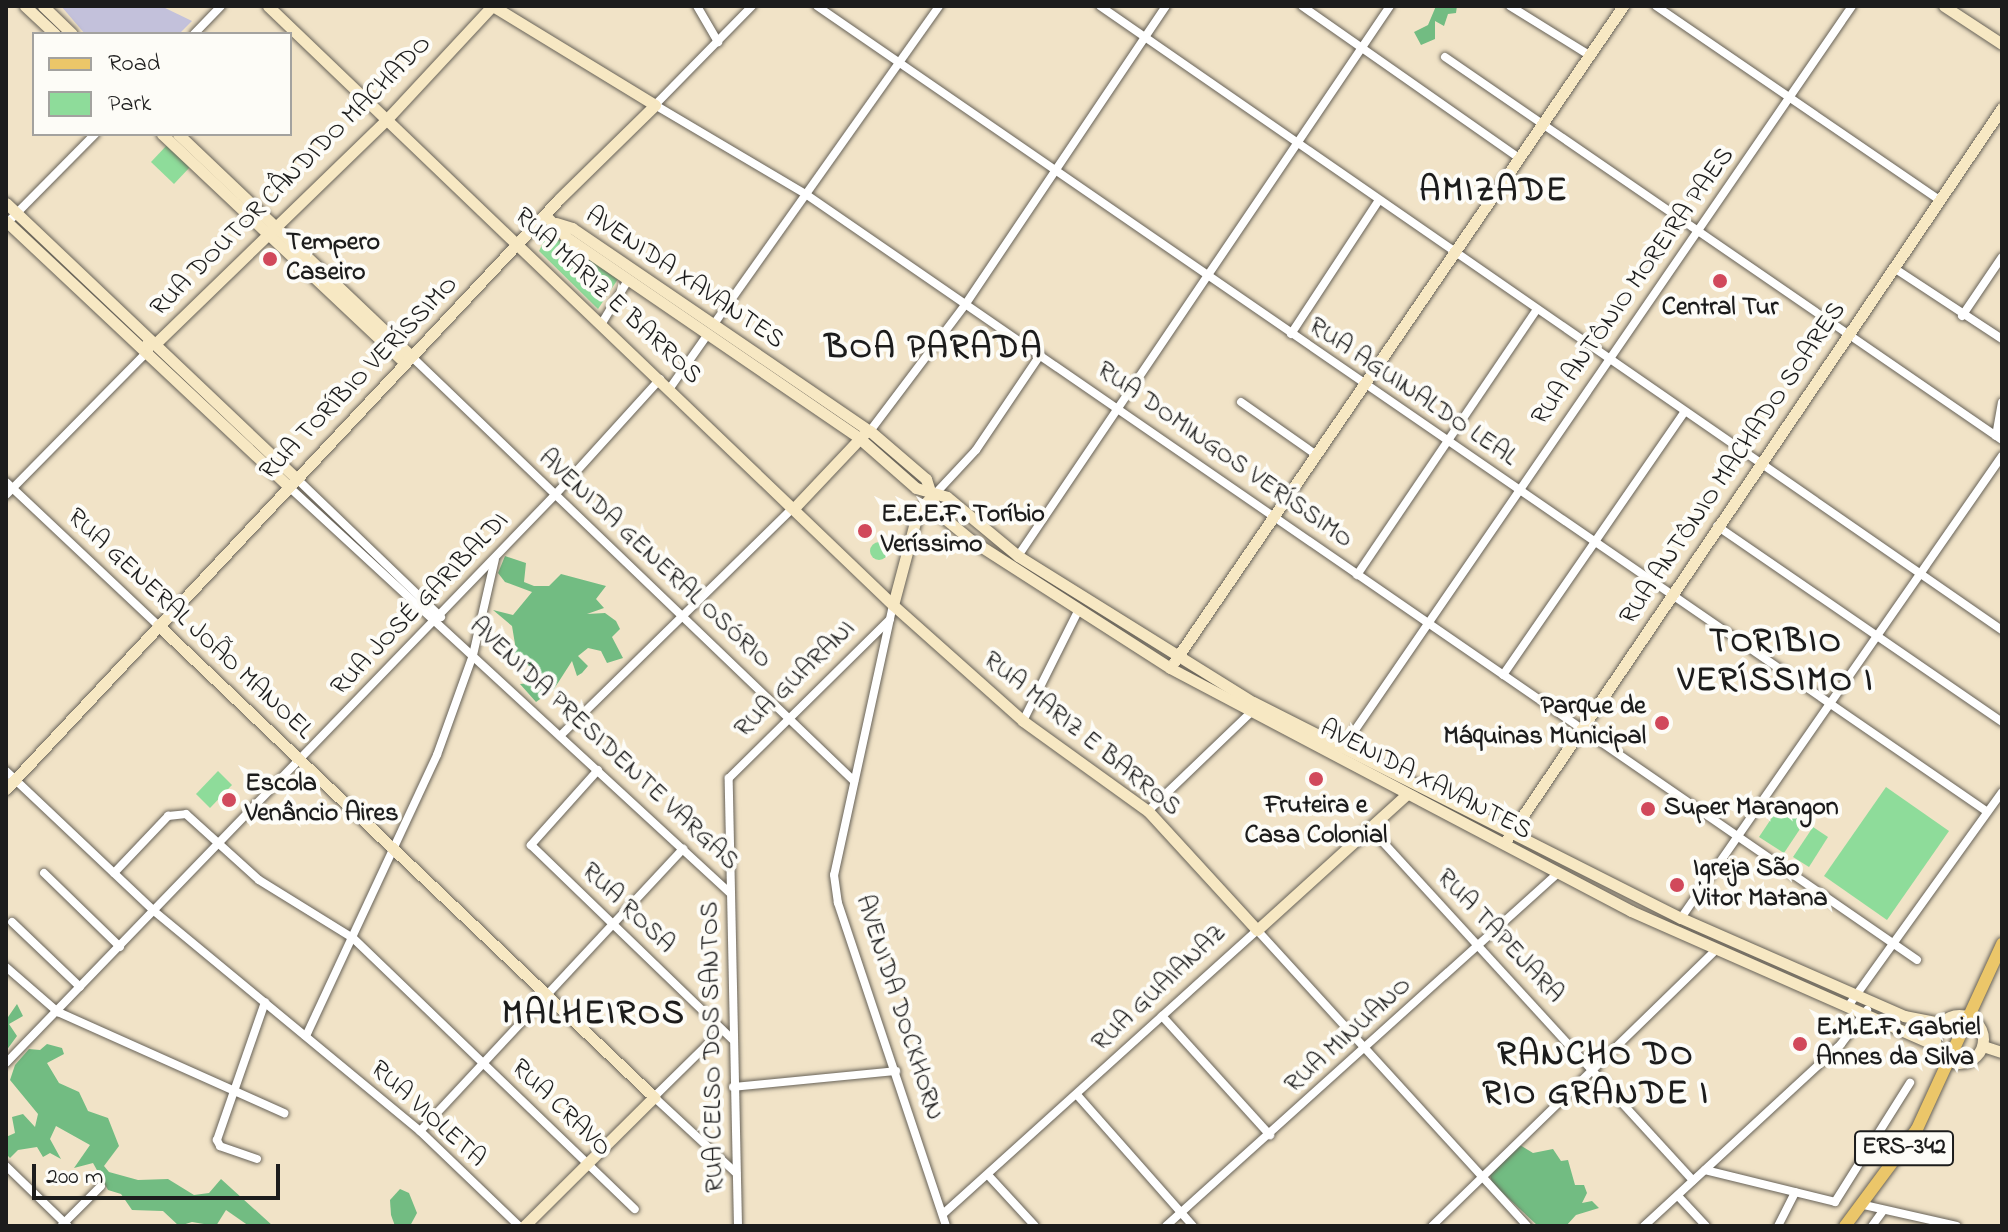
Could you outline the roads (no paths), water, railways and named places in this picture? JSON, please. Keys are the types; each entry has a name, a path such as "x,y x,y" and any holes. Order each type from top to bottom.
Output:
{"main road":[{"name":"ERS-342","path":"1845,1226 1864,1205 1917,1129 2002,944"}],"street":[{"path":"25,6 53,32"},
{"path":"43,6 69,32"},
{"path":"196,32 221,6"},
{"name":"RUA MARIZ E BARROS","path":"268,6 796,506 893,605 1023,721 1148,811 1366,1046 1527,1226"},
{"name":"RUA DOUTOR CÂNDIDO MACHADO","path":"8,488 387,119 492,6"},
{"name":"RUA DOMINGOS VERÍSSIMO","path":"492,6 807,195 1917,960"},
{"path":"697,6 718,42"},
{"name":"RUA TORÍBIO VERÍSSIMO","path":"9,780 517,243 752,6"},
{"name":"RUA AGUINALDO LEAL","path":"817,6 1518,489 1593,544 1986,811"},
{"path":"670,388 939,6"},
{"path":"1100,6 1684,413 2002,630"},
{"path":"560,736 796,506 864,434 965,305 1166,6"},
{"path":"1302,6 1519,158"},
{"path":"1018,556 1390,6"},
{"path":"1510,6 1589,55"},
{"path":"1173,663 1623,6"},
{"path":"1656,6 1788,100 1939,200"},
{"name":"RUA ANTÔNIO MOREIRA PAES","path":"1342,749 1852,6"},
{"path":"1944,6 2002,44"},
{"path":"1445,57 1999,438"},
{"name":"RUA ANTÔNIO MACHADO SOARES","path":"1503,846 2002,108"},
{"path":"9,220 93,136"},
{"name":"AVENIDA GENERAL OSÓRIO","path":"165,136 200,162"},
{"name":"AVENIDA GENERAL OSÓRIO","path":"180,136 200,162 271,231 683,616 854,781"},
{"path":"1291,334 1379,200"},
{"name":"AVENIDA PRESIDENTE VARGAS","path":"6,203 9,220 151,347 432,622 446,629 730,893"},
{"name":"AVENIDA XAVANTES","path":"545,215 556,223 566,237 628,280 711,329"},
{"name":"AVENIDA XAVANTES","path":"556,223 572,228 711,329 864,434 932,496 947,497 1018,556 1249,714 1557,874 1716,950 1869,1007 1935,1045 1950,1062"},
{"path":"1962,316 2002,257"},
{"path":"1894,268 1962,316 2002,339"},
{"path":"602,323 628,280"},
{"path":"1357,575 1537,309"},
{"path":"914,521 937,512 932,496 976,450 1040,355"},
{"name":"RUA JOSÉ GARIBALDI","path":"6,1063 554,496 660,378"},
{"path":"1241,402 1315,454"},
{"path":"1999,438 2002,403"},
{"path":"1503,675 1684,413"},
{"path":"1681,918 2002,456"},
{"name":"AVENIDA PRESIDENTE VARGAS","path":"292,482 440,613 446,629"},
{"name":"RUA GENERAL JOÃO MANOEL","path":"8,488 158,625 654,1097"},
{"name":"AVENIDA DOCKHORN","path":"932,496 914,521 893,605 839,839 838,903 946,1226"},
{"name":"AVENIDA XAVANTES","path":"937,512 994,558 1078,611 1173,663 1511,834 1852,1000"},
{"path":"1717,526 2002,722"},
{"path":"306,1036 395,850 473,655 496,555"},
{"path":"1023,721 1078,611"},
{"name":"RUA GUARANI","path":"732,771 890,619"},
{"path":"1148,811 1249,714"},
{"name":"RUA ROSA","path":"598,770 532,839 531,845 733,1040"},
{"name":"RUA CELSO DOS SANTOS","path":"732,771 730,893 738,1226"},
{"name":"RUA VIOLETA","path":"9,780 154,911 420,1131 521,1226"},
{"path":"1852,1000 1890,942 2002,792"},
{"name":"RUA GUAIANAZ","path":"943,1214 1078,1096 1406,795"},
{"name":"RUA CRAVO","path":"114,873 177,812 220,843 259,880 353,938 635,1209"},
{"name":"RUA TAPEJARA","path":"1370,828 1594,1068 1693,1181"},
{"path":"420,1131 683,849"},
{"path":"44,873 120,947"},
{"name":"RUA MINUANO","path":"1166,1226 1557,874"},
{"path":"12,922 80,987"},
{"path":"1432,1226 1716,950"},
{"path":"6,967 58,1012 284,1113"},
{"path":"257,1159 218,1143 265,1002"},
{"path":"1644,1226 1841,1044 1869,1007"},
{"name":"AVENIDA XAVANTES","path":"1869,1007 1941,1023 1961,1015 1970,1017"},
{"path":"1162,1016 1270,1135"},
{"path":"1950,1062 1970,1061 1983,1046 1982,1029 1970,1017"},
{"path":"1935,1045 1941,1023"},
{"path":"521,1226 722,1030"},
{"path":"1983,1046 2002,1052"},
{"path":"733,1087 896,1071"},
{"path":"1705,1170 1835,1202 1842,1198 1910,1083"},
{"path":"1078,1096 1193,1226"},
{"path":"654,1097 736,1173"},
{"path":"6,1166 64,1225 101,1186"},
{"path":"988,1175 1035,1226"},
{"path":"1778,1226 1795,1192"},
{"path":"1678,1196 1706,1226"},
{"path":"1864,1205 1957,1226"},
{"path":"1872,1226 1883,1211"}],"place":[{"name":"Tempero Caseiro","path":"270,259"},
{"name":"Central Tur","path":"1720,281"},
{"name":"E.E.E.F. Toríbio Veríssimo","path":"865,531"},
{"name":"Parque de Máquinas Municipal","path":"1662,723"},
{"name":"Fruteira e Casa Colonial","path":"1316,779"},
{"name":"Escola Venâncio Aires","path":"229,800"},
{"name":"Super Marangon","path":"1648,809"},
{"name":"Igreja São Vitor Matana","path":"1677,885"},
{"name":"E.M.E.F. Gabriel Annes da Silva","path":"1800,1044"}],"district":[{"name":"AMIZADE","path":"1494,193"},
{"name":"BOA PARADA","path":"934,350"},
{"name":"TORIBIO VERÍSSIMO I","path":"1776,662"},
{"name":"MALHEIROS","path":"594,1016"},
{"name":"RANCHO DO RIO GRANDE I","path":"1596,1076"}]}
